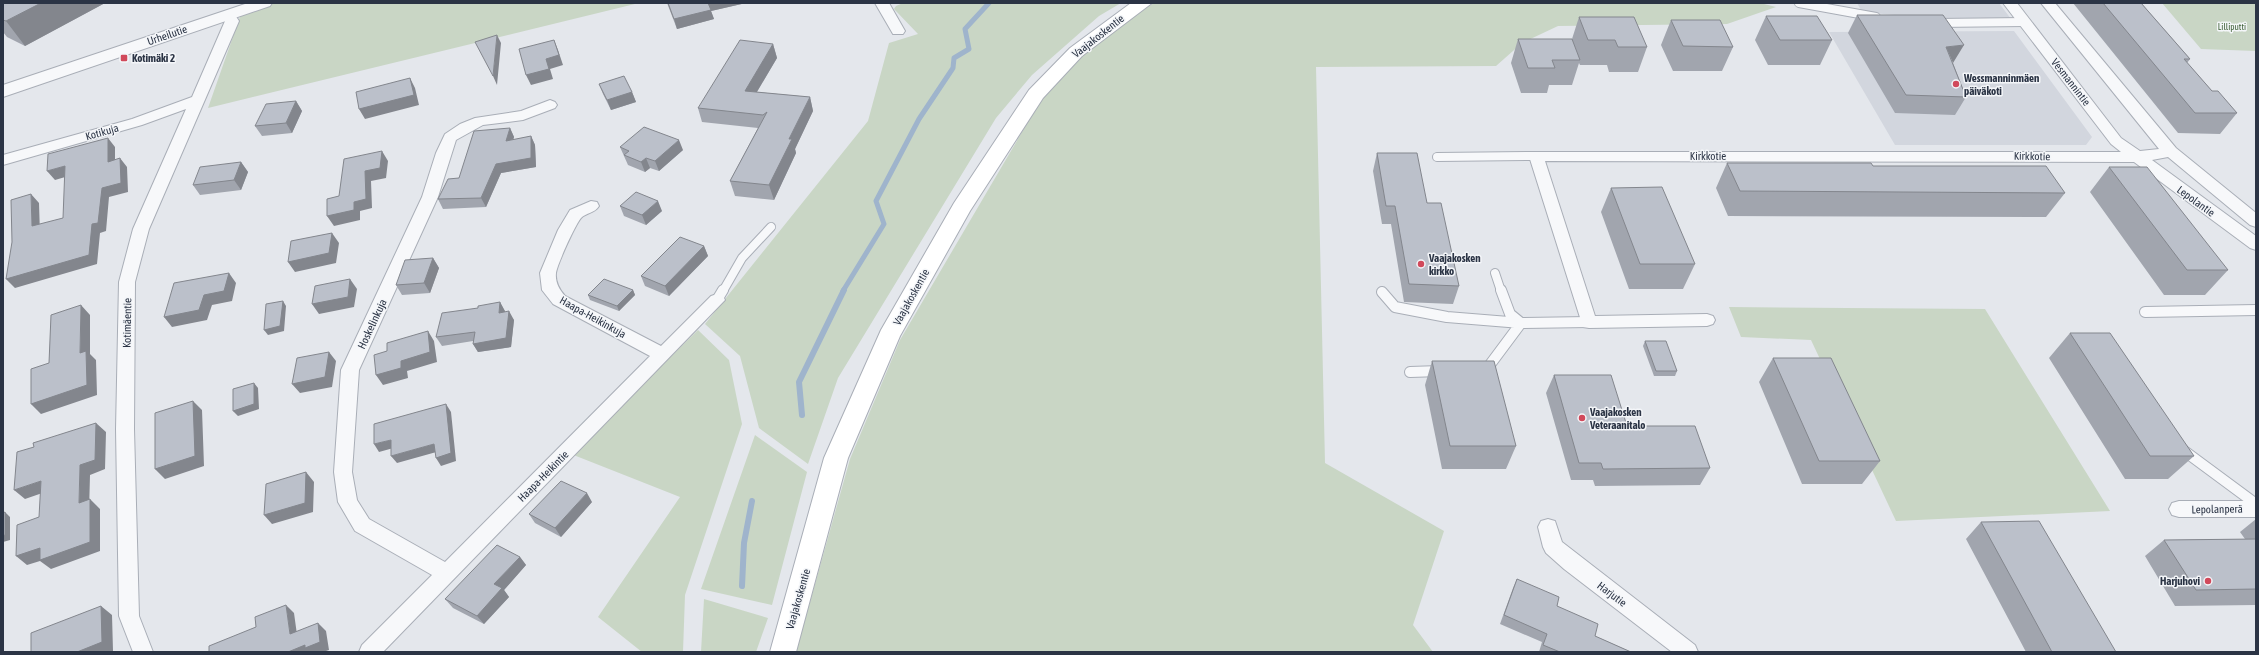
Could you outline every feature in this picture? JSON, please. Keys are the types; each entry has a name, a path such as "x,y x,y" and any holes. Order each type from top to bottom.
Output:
{"main road":[{"name":"Vaajakoskentie","path":"782,652 836,458 889,336 961,208 1036,94 1076,52 1114,22 1143,3"}],"street":[{"name":"Urheilutie","path":"3,91 264,3"},
{"path":"882,3 898,30"},
{"name":"Vesmannintie","path":"2010,3 2116,141 2136,157"},
{"path":"2048,3 2171,152"},
{"name":"Kotimäentie","path":"142,652 129,616 125,429 127,282 141,229 199,100 232,21 228,15"},
{"name":"Kotikuja","path":"3,160 137,122 199,100"},
{"name":"Hoskelinkuja","path":"447,573 362,525 348,502 343,472 350,370 430,197 443,153 450,137 465,127 480,121 522,115 550,106"},
{"name":"Kirkkotie","path":"1536,156 2136,157 2171,152"},
{"name":"Lepolantie","path":"2171,152 2256,221"},
{"path":"1536,156 1589,322 1707,320"},
{"name":"Lepolantie","path":"2136,157 2256,244"},
{"name":"Haapa-Heikinkuja","path":"591,206 576,214 566,230 548,273 550,290 559,300 663,355"},
{"name":"Haapa-Heikintie","path":"369,652 717,300"},
{"name":"Lepolanperä","path":"2179,509 2256,509"},
{"name":"Harjutie","path":"1548,527 1553,546 1571,563 1688,652"}],"lane":[{"path":"1799,3 1884,18"},
{"path":"1928,22 2025,22"},
{"path":"1437,157 1536,156"},
{"path":"717,300 742,258 771,227"},
{"path":"1495,273 1510,314 1521,323"},
{"path":"1382,292 1395,307 1447,317 1521,323 1589,322"},
{"path":"2145,312 2256,310"},
{"path":"1472,370 1488,370 1521,323"},
{"path":"1410,372 1449,371"},
{"path":"2176,440 2185,453 2256,504"}],"shaded area":[{"path":"1857,3 1999,3 2011,19 1948,20 1862,12"},
{"name":"Wessmanninmäen päiväkoti","path":"2014,31 2092,137 2086,145 1895,145 1829,32"}],"green space":[{"path":"269,3 639,3 208,108 242,11"},
{"path":"903,3 1121,3 1099,16 1032,75 996,118 838,378 808,464 759,428 740,356 705,324 868,121 889,43 918,34 894,9 896,6"},
{"path":"1154,3 1760,3 1776,7 1727,24 1558,26 1522,43 1496,66 1316,67 1325,463 1444,531 1413,625 1433,652 796,652 850,459 900,340 1042,98 1080,56 1120,25"},
{"name":"Lilliputti","path":"2162,3 2256,3 2256,51 2201,49"},
{"path":"1729,307 1985,309 2110,511 1896,521 1811,340 1741,337"},
{"path":"698,330 729,360 742,424 685,595 683,652 642,652 598,617 680,497 571,454"},
{"path":"755,435 807,472 772,605 701,589"},
{"path":"704,599 768,618 756,652 701,652"}],"building":[{"path":"4,3 41,3 6,21 3,20"},
{"path":"668,3 708,3 711,10 674,19"},
{"path":"2103,3 2141,3 2190,59 2184,59 2212,91 2218,91 2237,113 2195,113"},
{"path":"1857,15 1943,15 1964,45 1946,47 1966,97 1906,95"},
{"path":"1766,16 1817,16 1832,40 1780,40"},
{"path":"1579,17 1634,17 1647,47 1618,47 1615,40 1588,40"},
{"path":"1671,20 1720,20 1733,47 1683,46"},
{"path":"497,35 493,76 475,42"},
{"path":"1518,39 1572,39 1580,60 1552,60 1555,68 1528,68"},
{"path":"554,40 559,55 546,59 549,69 526,75 519,49"},
{"path":"740,40 773,44 745,91 810,97 789,139 792,139 769,185 730,181 767,112 763,115 698,108"},
{"path":"624,76 632,92 607,100 599,84"},
{"path":"410,78 414,95 359,109 356,92"},
{"path":"296,101 286,123 255,126 266,104"},
{"path":"644,127 679,140 655,161 646,158 641,162 624,155 629,151 620,147"},
{"path":"510,128 506,141 531,136 531,158 496,164 481,198 438,199 448,179 459,178 474,131"},
{"path":"108,138 108,162 120,158 121,183 102,188 98,223 92,224 89,255 6,279 12,242 11,200 31,194 32,226 63,218 65,166 47,171 48,154"},
{"path":"382,151 380,168 365,171 366,199 354,202 354,210 327,216 327,199 339,196 344,159"},
{"name":"Vaajakosken kirkko","path":"1377,153 1417,153 1427,203 1441,203 1459,286 1409,284 1395,206 1386,206"},
{"path":"241,162 234,180 193,185 200,167"},
{"path":"1727,163 1871,163 1873,166 2046,166 2065,193 1740,191"},
{"path":"2109,167 2147,167 2228,270 2187,270"},
{"path":"1662,187 1695,264 1640,264 1611,188"},
{"path":"636,192 658,201 642,215 620,206"},
{"path":"332,233 329,253 288,262 291,241"},
{"path":"680,237 704,246 665,286 641,276"},
{"path":"433,258 424,283 396,285 405,260"},
{"path":"229,273 224,291 204,295 199,310 164,317 174,283"},
{"path":"350,279 348,297 312,304 315,286"},
{"path":"604,279 633,290 617,306 588,295"},
{"path":"283,301 280,326 264,330 266,304"},
{"path":"500,302 499,313 509,311 506,338 473,344 475,332 436,337 442,313 478,308 478,306"},
{"path":"81,305 80,353 86,351 87,385 31,404 31,369 49,363 51,315"},
{"path":"428,331 430,352 401,361 401,368 376,375 374,355 387,351 387,343"},
{"path":"2070,333 2110,333 2194,456 2150,456"},
{"path":"1645,341 1666,341 1677,371 1656,371"},
{"path":"329,352 325,377 292,384 297,358"},
{"path":"1773,358 1831,358 1880,461 1819,461"},
{"path":"1432,361 1494,361 1516,446 1450,446"},
{"path":"1554,375 1611,375 1627,426 1695,426 1710,468 1603,469 1601,463 1579,463"},
{"path":"254,383 254,404 233,411 233,389"},
{"path":"193,401 195,456 155,469 155,413"},
{"path":"446,404 451,453 436,458 434,444 391,456 391,440 374,444 374,424"},
{"path":"96,423 95,460 80,465 79,503 90,499 90,542 40,560 40,548 16,556 17,525 39,517 41,481 14,490 17,452 34,447 33,443"},
{"path":"306,472 305,503 264,515 266,484"},
{"path":"561,481 587,493 555,528 529,514"},
{"path":"5,512 5,535 3,536 3,513"},
{"path":"2039,521 2116,652 2052,652 1981,522"},
{"path":"2256,539 2256,589 2196,590 2164,540"},
{"path":"497,545 520,557 494,584 502,588 477,616 445,599"},
{"path":"1517,579 1559,597 1557,606 1598,624 1595,636 1631,652 1560,652 1543,645 1547,634 1504,615"},
{"path":"286,605 290,634 318,623 320,642 305,648 305,645 288,652 209,652 209,646 256,627 255,617"},
{"path":"101,606 102,642 77,652 31,652 31,633"}],"waterway":[{"path":"843,291 884,224 876,201 919,119 953,68 954,58 969,49 965,29 989,3"},
{"path":"802,415 799,382 844,290"},
{"path":"742,586 744,543 752,501"}],"place":[{"name":"Kotimäki 2","path":"124,58"},
{"name":"Wessmanninmäen päiväkoti","path":"1956,84"},
{"name":"Vaajakosken kirkko","path":"1421,264"},
{"name":"Vaajakosken Veteraanitalo","path":"1582,418"},
{"name":"Harjuhovi","path":"2208,581"}]}
